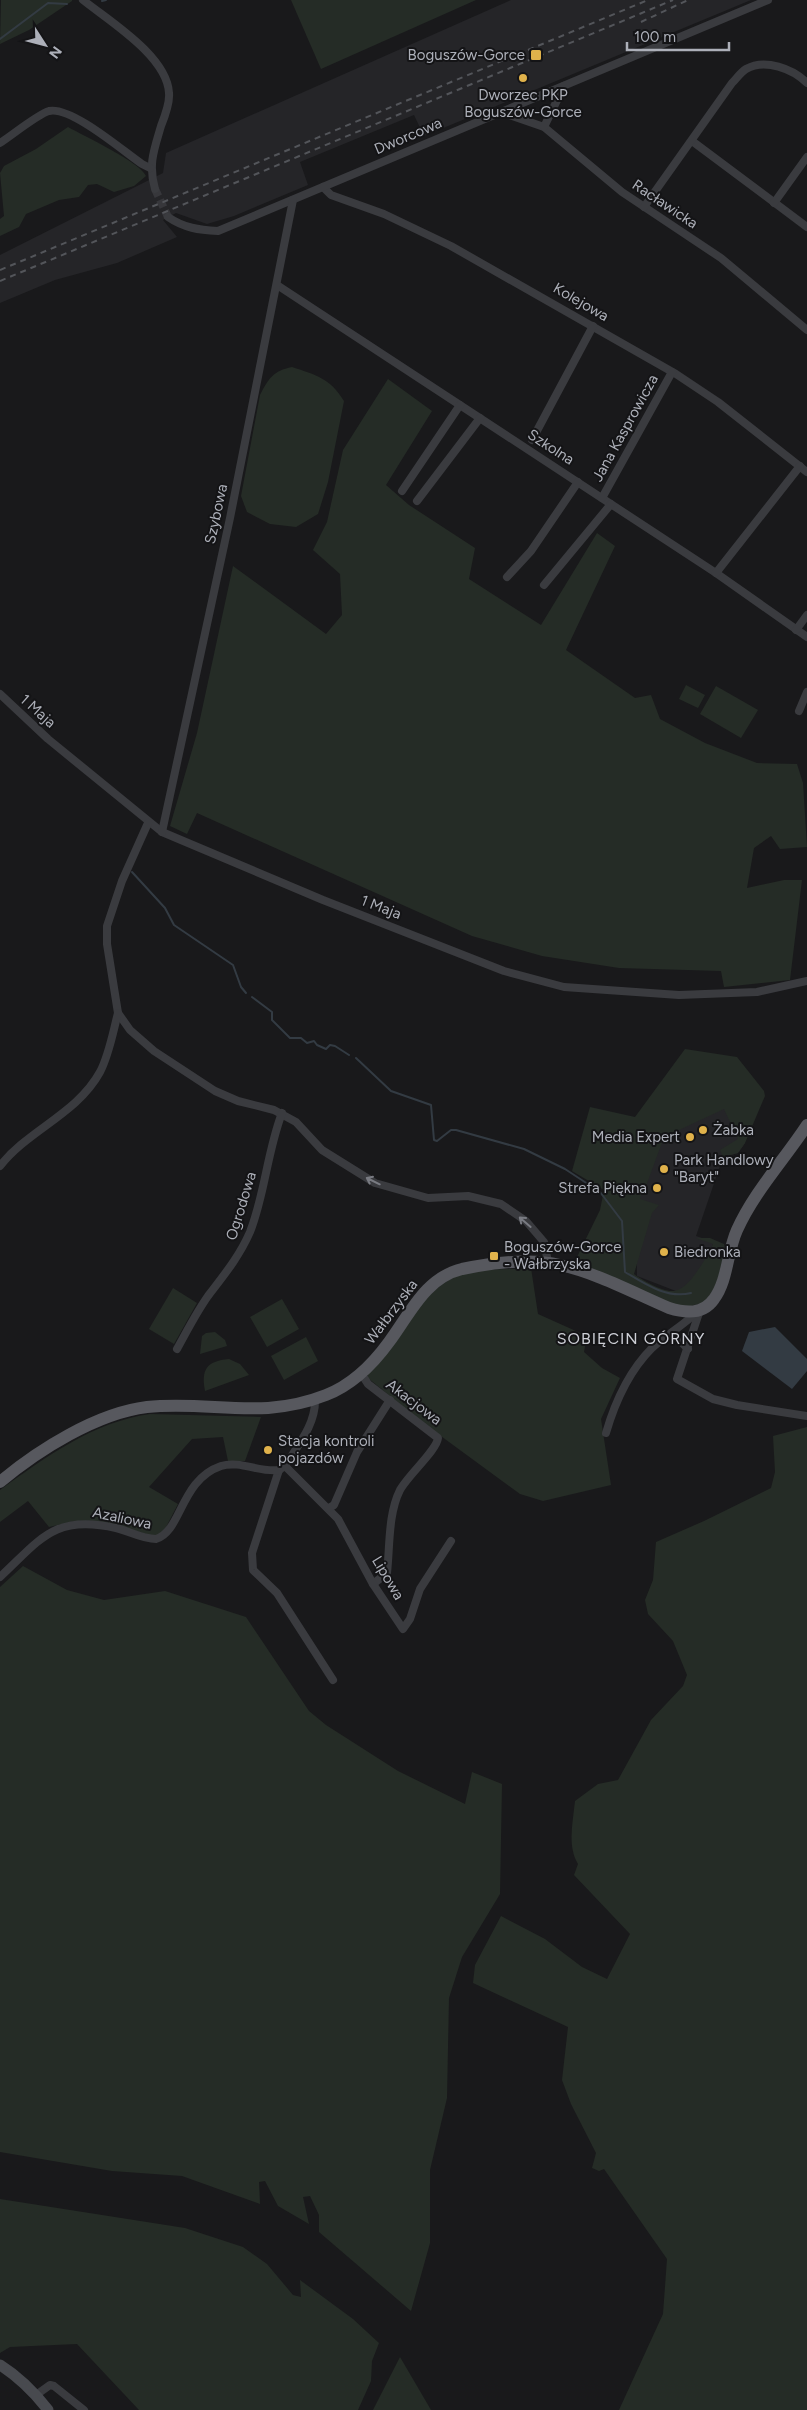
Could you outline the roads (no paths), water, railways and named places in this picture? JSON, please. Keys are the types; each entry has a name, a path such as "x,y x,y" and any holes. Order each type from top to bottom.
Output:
{"main road":[{"path":"700,1310 714,1299 720,1287 733,1239 746,1211 807,1125"},
{"name":"Wałbrzyska","path":"0,1482 34,1456 55,1443 119,1414 146,1407 166,1406 270,1409 298,1405 338,1390 361,1374 390,1342 422,1295 434,1282 447,1274 498,1265 548,1262 574,1269 681,1312 700,1310"}],"street":[{"path":"83,0 158,63 168,80 170,95 150,168 155,189"},
{"name":"Dworcowa","path":"168,217 180,225 199,230 218,231 768,0"},
{"path":"644,207 732,83 746,69 761,65 780,67 798,74 807,83"},
{"path":"544,127 564,86"},
{"path":"0,143 49,111 62,112 81,121 150,168"},
{"name":"Racławicka","path":"501,112 544,127 614,186 721,258 807,330"},
{"path":"692,140 807,227"},
{"path":"774,203 807,157"},
{"name":"Kolejowa","path":"323,187 331,195 384,214 451,246 594,326 672,372 718,402 807,472"},
{"name":"Szybowa","path":"162,832 293,200"},
{"name":"Szkolna","path":"277,284 716,573 807,638"},
{"path":"532,440 594,326"},
{"name":"Jana Kasprowicza","path":"602,498 672,372"},
{"path":"402,491 460,405"},
{"path":"417,501 480,418"},
{"path":"716,573 800,466"},
{"path":"507,577 531,551 578,482"},
{"path":"544,585 611,504"},
{"path":"796,630 807,615"},
{"path":"798,711 807,692"},
{"name":"1 Maja","path":"0,694 48,739 162,832 504,971 543,983 587,990 679,995 757,992 807,982"},
{"path":"0,1166 13,1149 59,1116 93,1084 101,1070 118,1013 107,944 107,926 122,881 148,822"},
{"path":"118,1013 130,1030 154,1051 215,1091 238,1101 282,1114 296,1122 322,1150 376,1183 428,1198 468,1196 501,1204 526,1221 544,1242 548,1262"},
{"path":"113,1033 121,1028 130,1030"},
{"name":"Ogrodowa","path":"177,1349 195,1317 240,1254 250,1230 275,1132 282,1114"},
{"path":"606,1433 614,1405 628,1380 653,1347 700,1310"},
{"path":"700,1310 677,1379 713,1399 737,1406 807,1416"},
{"path":"672,1333 688,1349"},
{"name":"Akacjowa","path":"361,1374 368,1384 438,1438 438,1443 400,1490 393,1511 387,1573 382,1579 373,1584"},
{"path":"315,1399 316,1410 312,1421 282,1468 252,1553 253,1570 277,1593 334,1680"},
{"path":"329,1508 334,1504 357,1452 390,1400"},
{"name":"Azaliowa","path":"0,1577 44,1535 61,1526 81,1524 102,1525 156,1539 167,1533 194,1485 212,1470 232,1464 272,1472 282,1468"},
{"name":"Lipowa","path":"282,1468 329,1508 347,1534 373,1584 403,1629 410,1619 420,1589 450,1541"},
{"path":"0,2365 14,2374 36,2395 48,2410"},
{"path":"36,2395 50,2386 54,2386 84,2410"}],"waterway":[{"path":"102,1 106,0"},
{"path":"0,39 48,3 67,4"},
{"path":"132,872 165,908 174,925 233,965 241,987 246,993"},
{"path":"252,997 272,1012 272,1020 290,1038 301,1038 307,1043 314,1041 317,1045 326,1049 330,1045 335,1046 349,1055"},
{"path":"356,1058 391,1091 431,1105 434,1140 437,1141 451,1130 456,1130 524,1149 565,1169 600,1192 622,1221 625,1272 648,1286 665,1292 673,1294 691,1293"}],"tunnel":[{"path":"155,189 168,217"}],"railway":[{"path":"0,270 648,0"},
{"path":"0,281 673,0"},
{"path":"641,22 688,0"}],"place":[{"name":"Boguszów-Gorce","path":"536,55"},
{"name":"Dworzec PKP Boguszów-Gorce","path":"523,78"},
{"name":"Żabka","path":"703,1130"},
{"name":"Media Expert","path":"690,1137"},
{"name":"Park Handlowy \"Baryt\"","path":"664,1169"},
{"name":"Strefa Piękna","path":"657,1188"},
{"name":"Biedronka","path":"664,1252"},
{"name":"Boguszów-Gorce - Wałbrzyska","path":"494,1256"},
{"name":"Stacja kontroli pojazdów","path":"268,1450"}],"district":[{"name":"SOBIĘCIN GÓRNY","path":"631,1338"}]}
